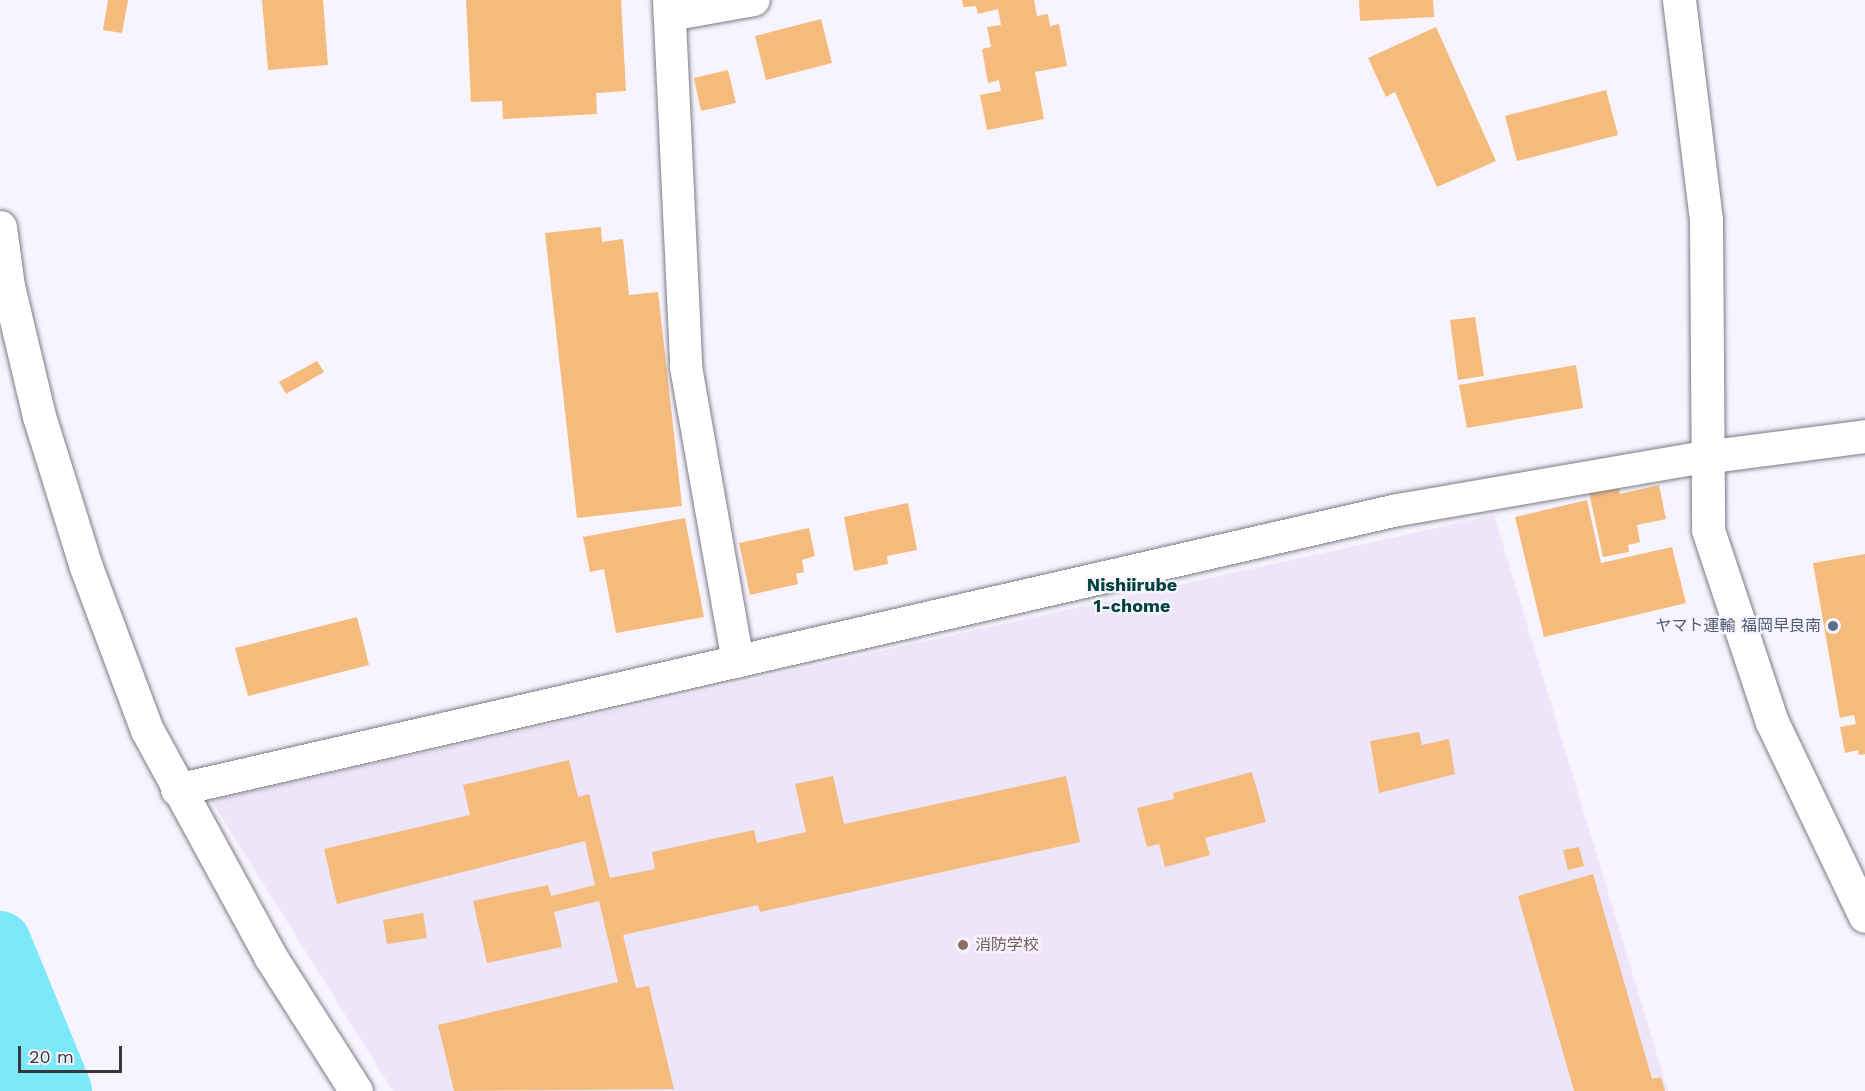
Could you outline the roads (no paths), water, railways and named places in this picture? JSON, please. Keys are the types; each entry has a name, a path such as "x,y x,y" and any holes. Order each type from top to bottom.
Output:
{"street":[{"path":"738,661 686,367 669,8 754,0"},
{"path":"1679,0 1706,219 1704,457 1708,530 1772,722 1865,916"},
{"path":"0,227 21,348 86,567 147,730 177,790 270,956 356,1091"},
{"path":"177,790 1398,510 1704,457 1865,435"}],"water":[{"path":"0,1014 28,1091 0,1091"}],"waterway":[{"path":"0,942 61,1091"}],"place":[{"name":"ヤマト運輸 福岡早良南","path":"1833,626"},
{"name":"消防学校","path":"963,945"}],"district":[{"name":"Nishiirube 1-chome","path":"1132,596"}]}
